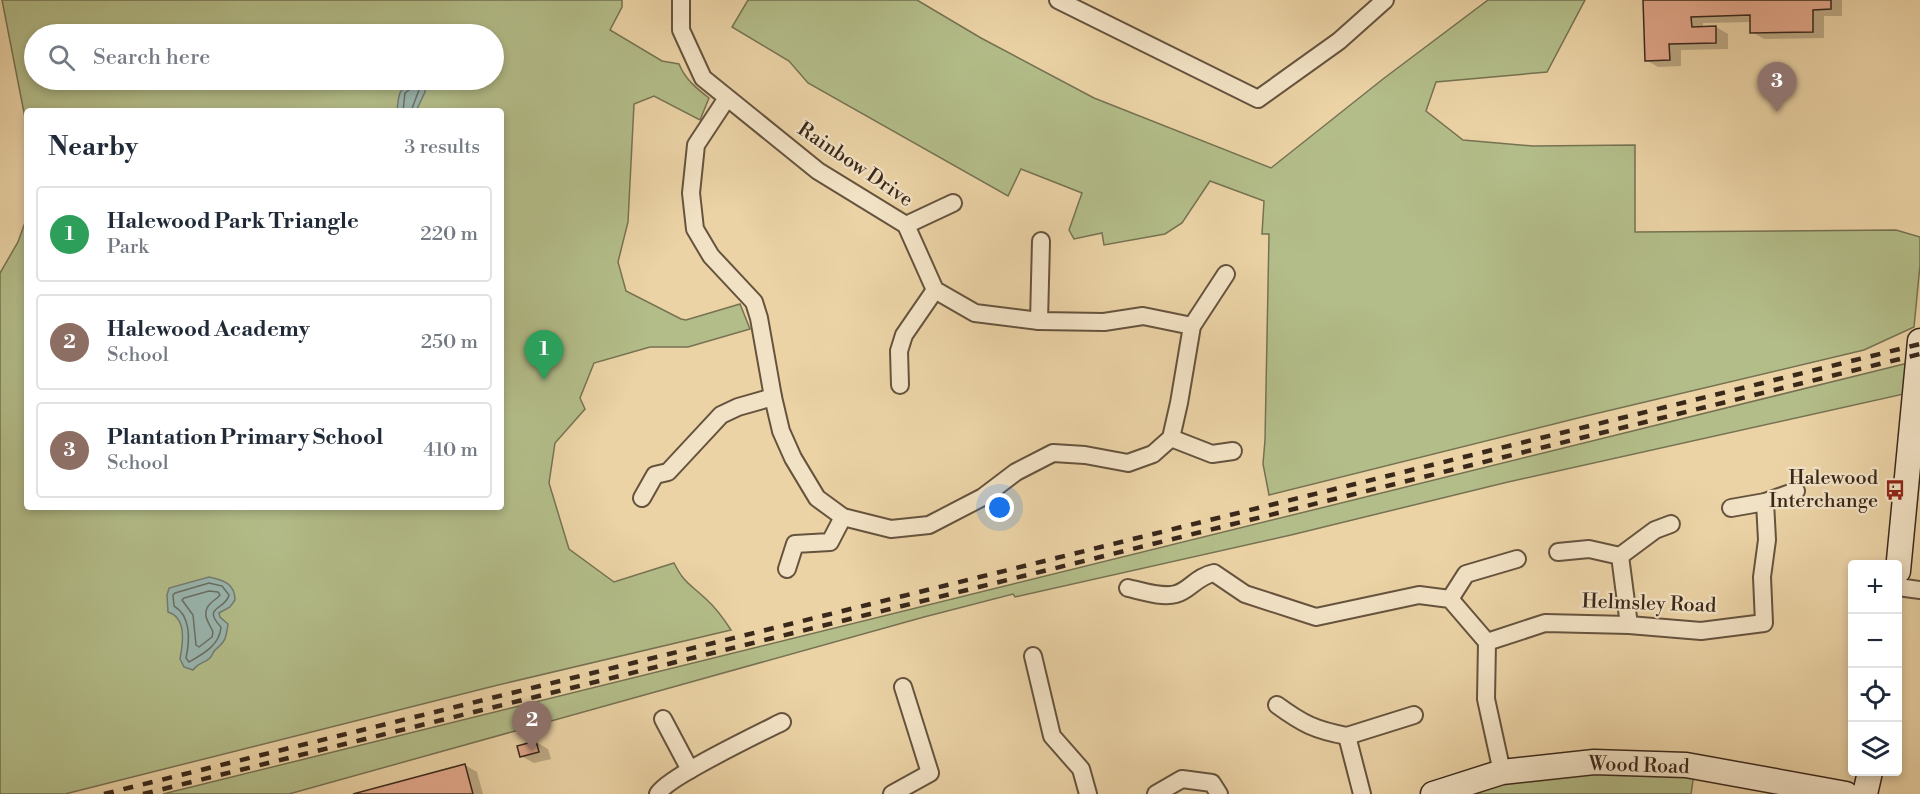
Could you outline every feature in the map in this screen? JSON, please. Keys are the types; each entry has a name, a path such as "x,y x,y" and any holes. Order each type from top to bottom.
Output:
{"street":[{"name":"Rainbow Drive","path":"681,0 681,30 702,78 818,171 906,225 935,290"},
{"path":"1058,0 1257,99 1339,41 1385,0"},
{"path":"727,98 696,146 691,193 695,230 711,256 754,302 781,431 793,458 817,498 843,517 891,529 929,525 983,497 1016,472 1053,453 1085,455 1128,463 1153,454 1171,438 1192,326 1226,274"},
{"path":"906,225 953,203"},
{"path":"1039,321 1041,241"},
{"path":"900,385 899,351 904,335 935,290 975,313 1039,321 1104,322 1143,316 1192,326"},
{"path":"1899,560 1920,341"},
{"path":"642,498 655,475 668,472 721,415 738,407 773,397"},
{"path":"1171,438 1212,454 1233,451"},
{"path":"1731,508 1765,502 1796,491"},
{"name":"Helmsley Road","path":"1487,642 1545,623 1629,625 1701,631 1764,623 1762,577 1767,540 1765,502"},
{"path":"787,569 795,544 830,543 843,517"},
{"path":"1558,552 1589,549 1620,556 1655,530 1671,524"},
{"path":"1620,556 1629,625"},
{"path":"1450,599 1466,574 1517,560"},
{"path":"1128,588 1166,595 1178,594 1204,575 1214,573 1245,594 1316,617 1419,594 1450,599 1487,642 1486,699 1502,772"},
{"path":"1902,588 1920,590"},
{"path":"1033,656 1052,736 1081,769 1088,794"},
{"path":"892,794 930,773 903,687"},
{"path":"1277,705 1301,723 1324,732 1347,736 1414,715"},
{"path":"663,719 690,770"},
{"path":"658,794 662,787 690,770 782,722"},
{"path":"1347,736 1362,794"},
{"name":"Wood Road","path":"1433,794 1502,772 1594,762 1686,765 1846,794"},
{"path":"1865,794 1869,776"},
{"path":"1156,794 1182,779 1212,783 1219,794"}],"green space":[{"path":"2,0 622,0 622,7 610,30 662,61 679,64 695,87 709,98 700,120 654,96 634,104 628,222 618,262 626,291 686,320 740,304 750,329 688,347 650,347 594,363 580,398 585,409 555,443 549,483 569,549 614,582 674,563 684,579 713,606 731,630 498,685 65,794 0,794 0,273 18,242 24,225 24,510 504,510 504,108 24,108 24,113"},
{"path":"748,0 917,0 981,38 1094,98 1271,168 1383,79 1488,0 1585,0 1547,72 1436,82 1426,111 1463,140 1533,146 1635,145 1635,232 1896,230 1920,237 1920,265 1914,327 1864,350 1269,495 1263,464 1269,234 1262,234 1264,201 1210,181 1182,223 1165,234 1104,245 1102,233 1074,239 1069,230 1082,193 1021,169 1008,196 808,83 789,61 732,27"},
{"path":"1908,363 1904,394 1508,482 1291,535 1015,597 1013,594 289,794 163,794"},
{"path":"1695,767 1691,794 1434,794 1516,770"}],"water":[{"path":"402,90 425,90 417,108 397,108"},
{"path":"209,577 231,586 235,600 230,607 219,613 228,624 223,642 210,658 193,670 184,667 180,659 181,625 174,615 168,612 167,595 169,588"}],"building":[{"path":"1643,0 1831,0 1831,9 1813,10 1813,32 1750,33 1750,15 1691,17 1692,27 1716,26 1716,43 1669,44 1670,60 1645,61"},
{"path":"536,741 539,752 520,757 517,746"},
{"path":"465,764 473,794 353,794"}],"railway":[{"path":"104,794 1920,344"},
{"path":"143,794 1920,354"}],"place":[{"name":"Plantation Primary School","path":"1777,112"},
{"name":"Halewood Park Triangle","path":"544,380"},
{"name":"Halewood Interchange","path":"1895,490"},
{"name":"Halewood Academy","path":"532,751"}]}
